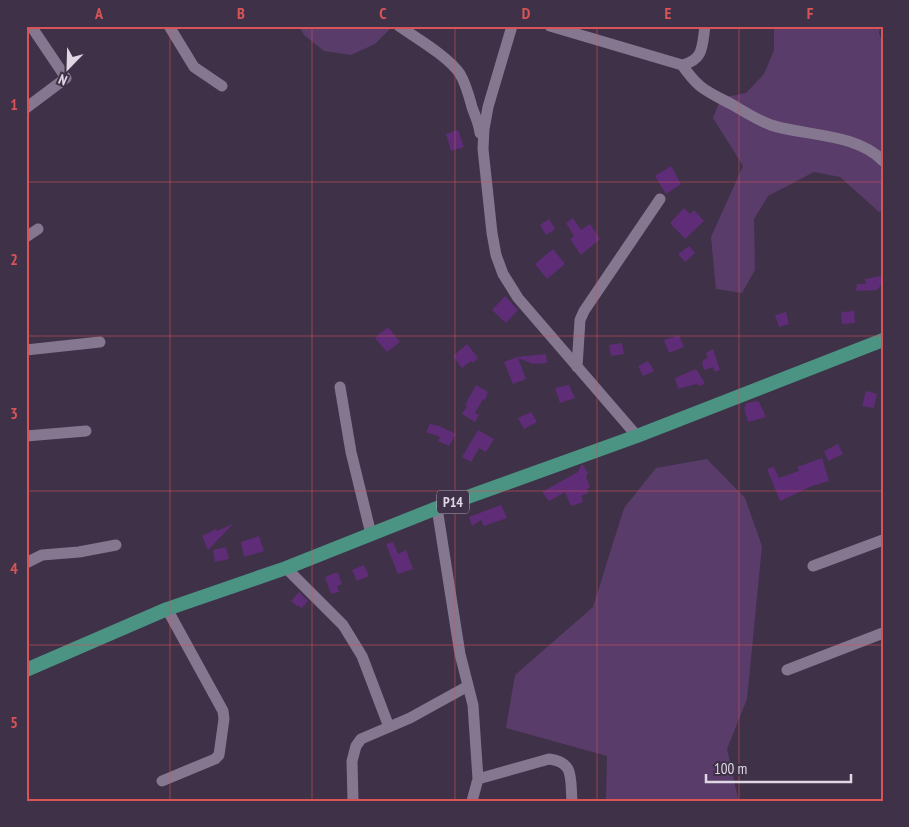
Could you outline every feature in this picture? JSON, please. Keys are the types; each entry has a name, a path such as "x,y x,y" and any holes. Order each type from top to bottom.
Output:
{"main road":[{"name":"P14","path":"26,670 166,609 286,568 437,508 637,436 883,340"}],"street":[{"path":"26,108 66,78 31,26"},
{"path":"169,26 194,67 222,86"},
{"path":"399,26 451,64 464,80 478,119 492,233 496,255 503,274 518,298 637,436"},
{"path":"483,149 488,107 512,26"},
{"path":"550,26 682,66 706,90 761,120 772,125 857,145 870,151 883,161"},
{"path":"682,66 697,58 702,50 705,26"},
{"path":"577,367 580,320 584,311 660,199"},
{"path":"26,237 38,229"},
{"path":"26,350 100,342"},
{"path":"340,387 351,452 371,534"},
{"path":"26,436 86,432"},
{"path":"437,508 460,654 473,705 478,779 472,801"},
{"path":"813,566 883,540"},
{"path":"26,563 42,555 79,552 116,545"},
{"path":"286,568 343,625 362,656 389,727"},
{"path":"162,781 215,758 221,749 224,720 223,711 166,609"},
{"path":"787,670 883,633"},
{"path":"353,801 352,761 356,746 361,739 410,718 468,686"},
{"path":"478,779 549,759 558,760 570,769 572,801"}],"shaded area":[{"path":"299,26 393,26 375,44 351,55 324,51 304,35"},
{"path":"774,26 880,26 879,33 883,44 883,210 879,212 840,177 814,172 768,196 754,219 755,270 742,293 716,289 711,237 743,166 713,118 721,98 746,93 764,74 774,50"},
{"path":"707,459 745,498 762,546 747,699 727,749 740,801 606,801 607,756 506,728 515,675 593,607 624,508 656,468"}],"building":[{"path":"458,130 464,147 451,151 446,134"},
{"path":"671,166 681,184 666,194 655,176"},
{"path":"684,208 690,214 694,210 704,221 685,239 670,223"},
{"path":"573,218 581,230 590,224 600,239 581,255 570,239 574,236 566,223"},
{"path":"549,219 555,229 546,235 540,225"},
{"path":"689,246 695,253 685,262 678,254"},
{"path":"553,249 565,264 547,279 535,264"},
{"path":"881,276 882,284 877,290 856,291 857,284 866,284 865,279"},
{"path":"505,296 518,310 506,323 492,310"},
{"path":"854,311 855,323 842,324 841,312"},
{"path":"786,312 789,324 779,327 775,315"},
{"path":"388,327 400,342 387,352 375,338"},
{"path":"679,335 684,347 669,353 664,340"},
{"path":"622,343 624,354 611,356 609,345"},
{"path":"467,344 478,358 473,363 471,361 462,368 453,356"},
{"path":"713,349 720,370 715,372 713,367 704,370 702,363 703,360 708,358 706,353"},
{"path":"546,354 547,363 533,364 518,358 526,379 513,384 504,362 516,357"},
{"path":"648,361 654,371 643,376 638,366"},
{"path":"696,369 705,383 700,386 696,384 678,389 675,378"},
{"path":"476,385 488,392 485,400 483,399 475,413 479,415 475,422 462,414"},
{"path":"569,385 575,398 560,403 555,388"},
{"path":"866,391 877,394 874,408 862,406"},
{"path":"759,402 766,417 748,422 745,404"},
{"path":"531,412 537,422 524,429 518,418"},
{"path":"430,424 456,434 449,446 438,441 440,437 426,432"},
{"path":"478,430 494,439 486,452 479,448 471,462 462,457"},
{"path":"838,444 843,454 828,461 824,451"},
{"path":"822,458 829,481 812,486 780,501 767,469 774,467 779,478 799,471 797,467"},
{"path":"581,465 583,465 588,473 586,477 590,487 587,489 588,493 581,496 583,502 571,506 565,492 549,501 542,492 578,472"},
{"path":"501,505 507,518 484,526 481,520 472,526 469,517"},
{"path":"232,525 208,550 202,536"},
{"path":"259,536 264,551 244,557 241,542"},
{"path":"393,542 398,554 406,550 413,569 398,574 386,544"},
{"path":"226,547 229,559 215,562 213,550"},
{"path":"364,565 369,576 357,581 352,570"},
{"path":"338,573 342,584 337,586 339,592 331,594 325,577"},
{"path":"299,592 308,601 301,609 300,606 291,601"}]}
